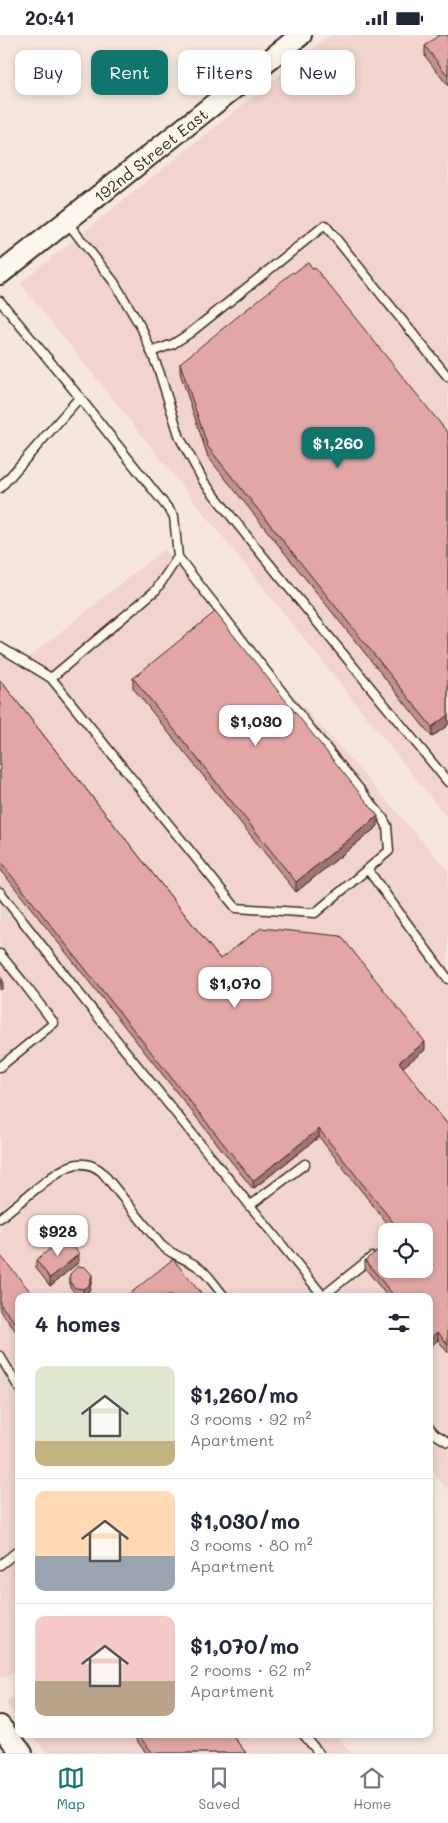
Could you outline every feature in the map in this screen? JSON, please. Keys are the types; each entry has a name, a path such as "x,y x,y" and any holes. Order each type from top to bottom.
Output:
{"street":[{"name":"192nd Street East","path":"0,274 301,35"},
{"path":"4,1735 22,1753"}],"lane":[{"path":"66,221 114,282 142,329 180,438 204,482 447,777"},
{"path":"151,352 173,344 190,333 325,225 448,377"},
{"path":"0,301 80,397 174,516 178,557 310,728 383,818 387,826 389,851 315,913 236,908 51,678 0,647"},
{"path":"0,488 80,397"},
{"path":"51,678 156,590 178,557"},
{"path":"368,870 448,979"},
{"path":"0,892 249,1206 321,1293"},
{"path":"0,954 54,1023 0,1067"},
{"path":"0,1218 58,1171 75,1164 89,1164 102,1172 161,1245 170,1253 202,1270 221,1293"},
{"path":"249,1206 305,1164"},
{"path":"327,1293 376,1254"},
{"path":"0,1356 15,1380"},
{"path":"433,1432 448,1442"},
{"path":"0,1565 15,1553"},
{"path":"306,1738 318,1753"}],"shaded area":[{"path":"330,35 448,35 448,819 20,283 255,95 271,95 271,82 281,74 281,95 355,95 355,50 311,50"},
{"path":"164,549 448,870 448,1490 433,1471 433,1293 15,1293 15,1670 4,1678 0,1678 0,644 18,666"},
{"path":"15,1695 15,1714 6,1703"},
{"path":"34,1738 338,1738 351,1753 47,1753"}],"building":[{"path":"439,35 448,35 448,76 425,46"},
{"path":"308,262 313,269 315,268 448,433 448,715 432,727 208,447 180,363"},
{"path":"215,612 378,816 296,882 133,678"},
{"path":"0,680 220,959 261,928 341,936 425,1042 399,1062 448,1125 448,1345 438,1332 433,1336 433,1293 392,1293 380,1278 433,1278 433,1223 394,1223 319,1129 253,1181 0,861"},
{"path":"66,1237 79,1254 50,1278 36,1260"},
{"path":"378,1250 378,1276 365,1260"},
{"path":"0,1255 32,1293 15,1293 15,1322 0,1304"},
{"path":"173,1259 201,1293 131,1293"},
{"path":"78,1266 85,1267 92,1275 89,1285 83,1289 75,1288 70,1282 70,1274"},
{"path":"140,1738 234,1738 246,1753 153,1753"}]}
